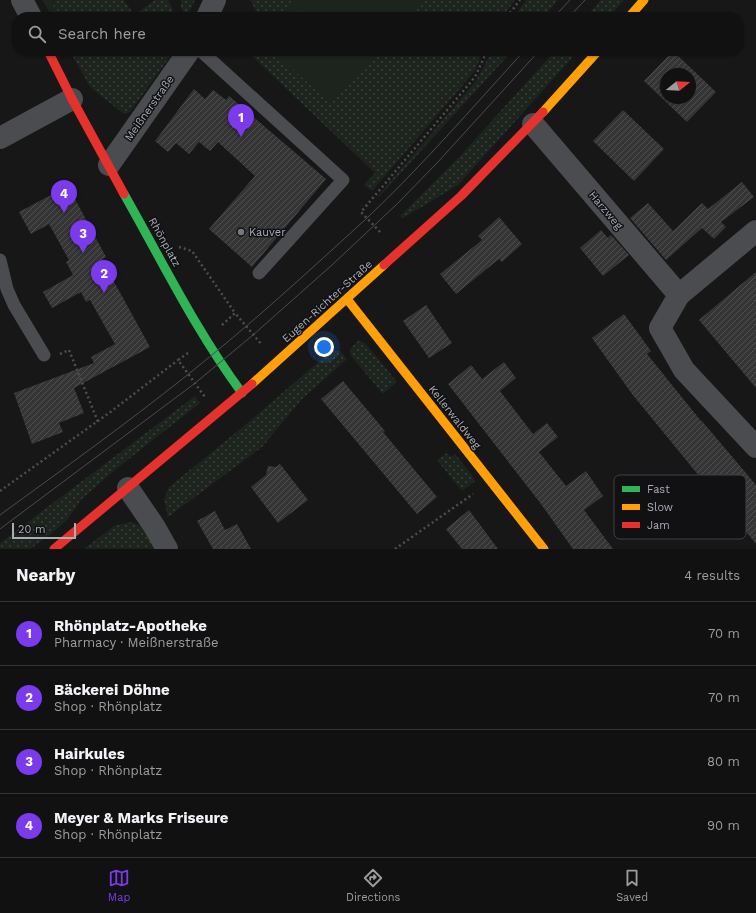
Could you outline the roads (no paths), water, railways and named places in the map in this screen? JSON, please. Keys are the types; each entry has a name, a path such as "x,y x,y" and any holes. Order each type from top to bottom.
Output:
{"main road":[{"path":"633,12 644,0"},
{"name":"Rhönplatz","path":"50,56 72,99 206,340 220,363 242,393"},
{"name":"Eugen-Richter-Straße","path":"54,549 242,393 461,196 533,124 594,56"},
{"name":"Kellerwaldweg","path":"347,299 544,549"}],"street":[{"path":"22,0 28,12"},
{"path":"210,12 215,0"},
{"name":"Meißnerstraße","path":"109,165 185,56"},
{"path":"0,138 72,99"},
{"name":"Harzweg","path":"533,124 679,296"},
{"path":"756,231 679,296 660,328 684,370 756,447"},
{"path":"128,488 154,526 167,549"}],"lane":[{"path":"207,56 343,180 259,273"},
{"path":"0,260 7,289 14,305 44,355"}],"tram line":[{"path":"559,12 570,0"},
{"path":"574,12 585,0"},
{"path":"0,515 163,394 233,338 367,218 447,136 519,56"},
{"path":"0,529 194,384 253,335 332,265 397,204 437,163 534,56"}],"place":[{"name":"Rhönplatz-Apotheke","path":"241,137"},
{"name":"Meyer & Marks Friseure","path":"64,213"},
{"name":"Kauver","path":"241,232"},
{"name":"Hairkules","path":"83,253"},
{"name":"Bäckerei Döhne","path":"104,293"}]}
